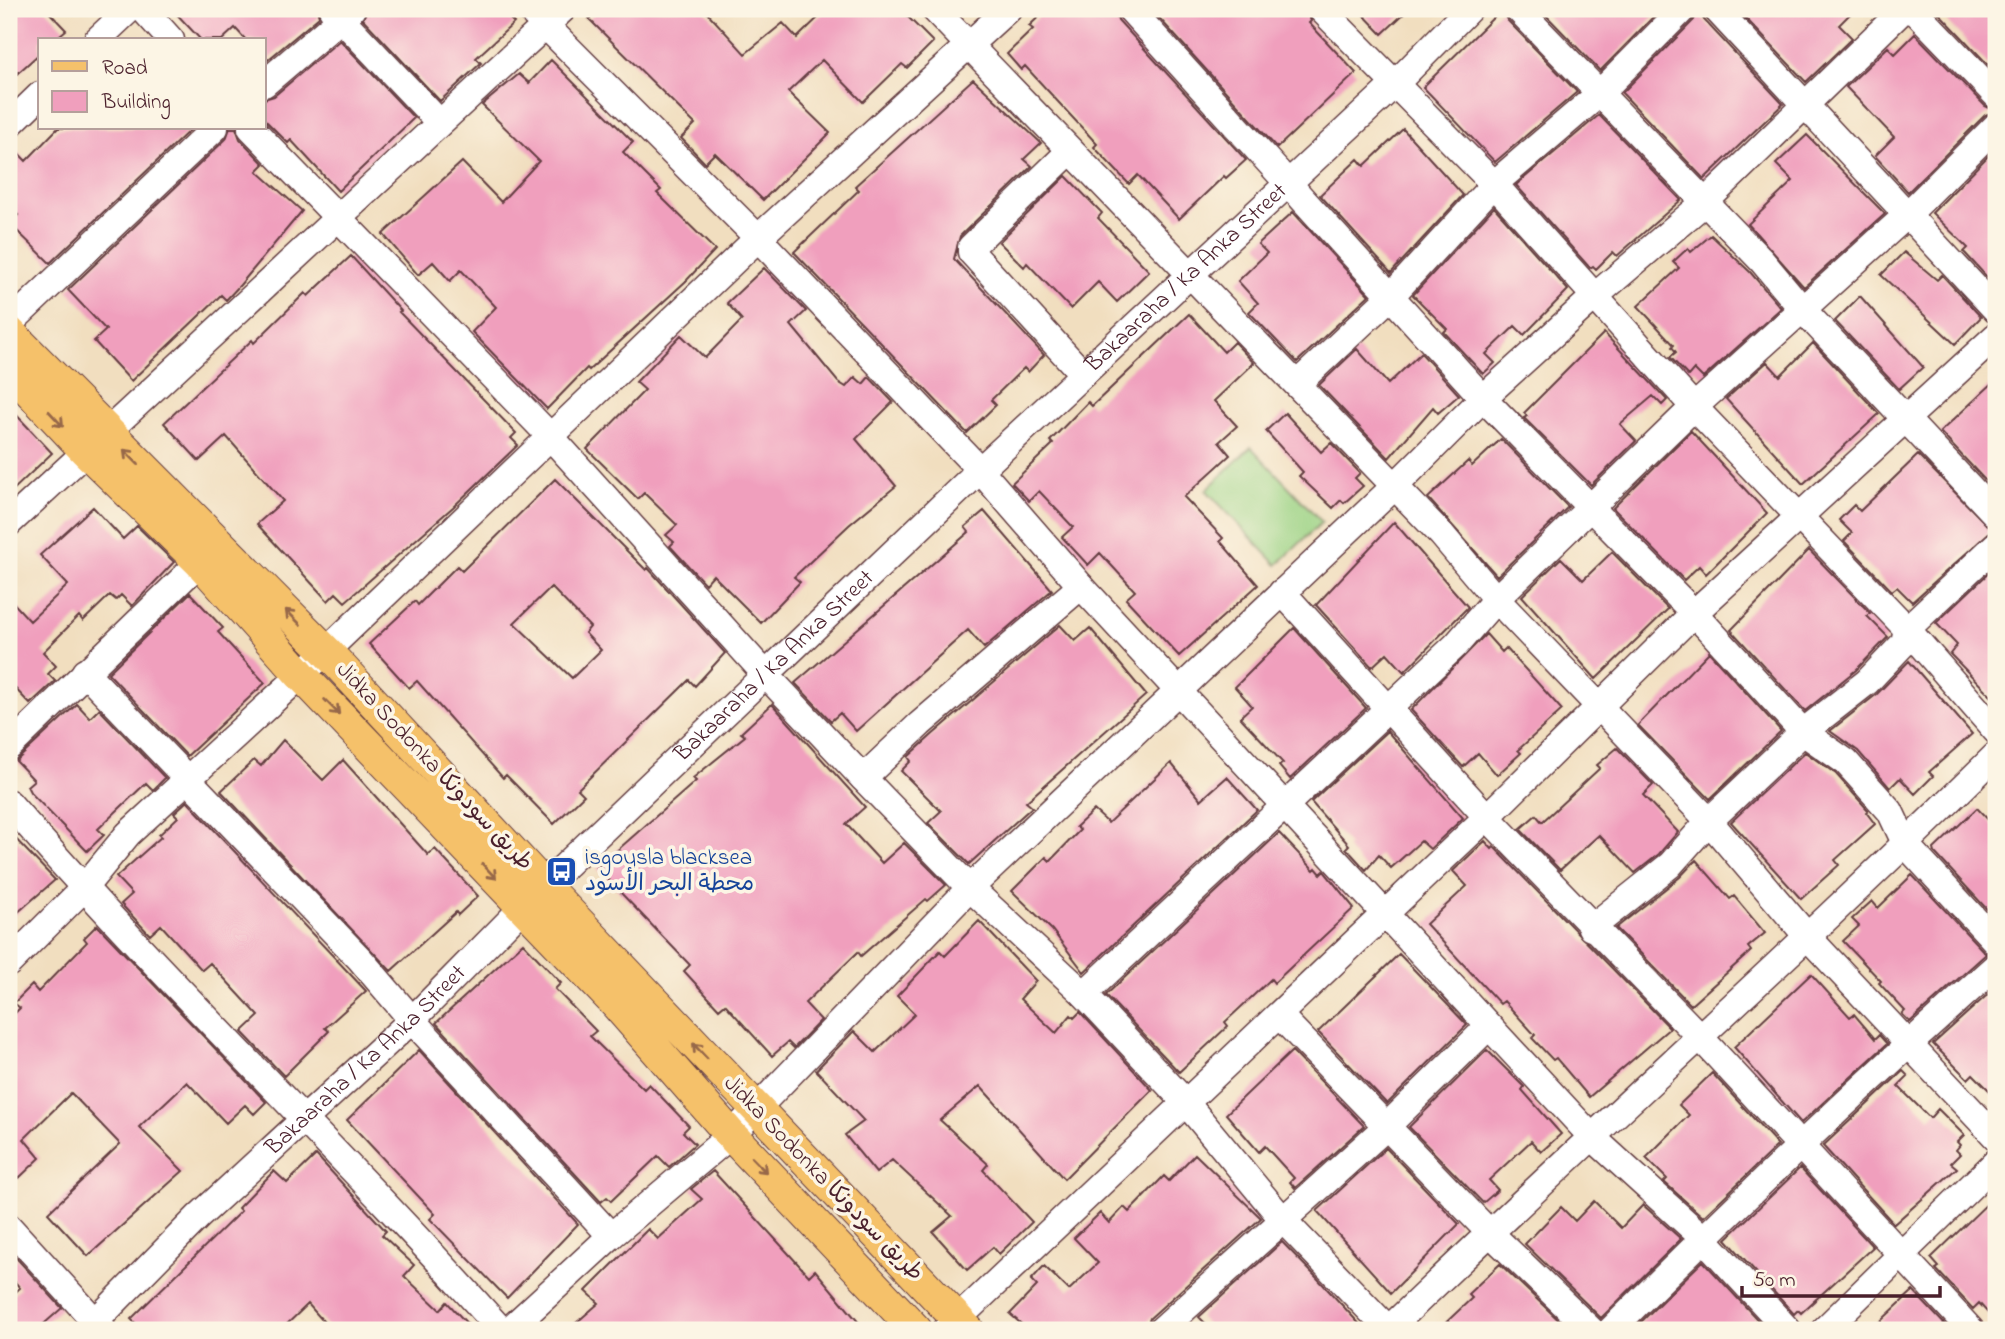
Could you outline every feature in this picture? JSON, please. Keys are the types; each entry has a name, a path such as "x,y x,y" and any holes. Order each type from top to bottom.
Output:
{"main road":[{"name":"Jidka Sodonka طريق سودونكا","path":"9,332 96,441 301,676 756,1110 957,1327"},
{"name":"Jidka Sodonka طريق سودونكا","path":"9,369 96,441 326,651 534,897 616,1004 731,1135 916,1330"}],"street":[{"path":"99,38 130,9"},
{"path":"143,9 169,38"},
{"path":"934,9 970,44 1069,152 1442,535 1496,598 1709,821 1806,935 1910,1042 1996,1137"},
{"path":"9,963 83,889 128,834 301,676 758,239 1008,9"},
{"path":"1130,9 1483,398 1694,613 1803,732 1846,762 1890,811 1906,845 1996,942"},
{"path":"1321,9 1494,184 1695,407 1907,629 1996,731"},
{"name":"Bakaaraha / Ka Anka Street","path":"95,1327 198,1217 412,1020 534,897 980,470 1395,84 1469,9"},
{"path":"1518,9 1762,261 1803,310 1996,515"},
{"path":"1297,384 1392,295 1494,184 1599,94 1684,9"},
{"path":"1716,9 1996,310"},
{"path":"509,1330 611,1236 731,1135 970,888 1394,487 1483,398 1594,297 1704,203 1904,9"},
{"path":"1913,9 1996,95"},
{"path":"266,82 342,12 439,122"},
{"path":"9,523 337,219 439,122 546,14 980,470 1081,586 1287,806 1488,1027 1591,1136 1703,1238 1788,1330"},
{"path":"9,125 38,96"},
{"path":"1084,995 1391,708 1456,645 1496,598 1695,407 1908,215 1996,126"},
{"path":"9,324 213,130"},
{"path":"253,130 550,436 863,778 970,888 1084,995 1187,1104 1283,1220 1388,1330 1591,1136 1906,845 1996,755"},
{"path":"1069,152 971,247 971,252 1083,374"},
{"path":"957,1327 1279,1014 1487,817 1694,613 1996,336"},
{"path":"1591,928 1670,865 1709,821 1803,732 1867,682 1904,643 1907,629 1996,545"},
{"path":"9,747 200,562"},
{"path":"863,778 920,724 1081,586"},
{"path":"1282,592 1391,708 1487,817 1591,928 1699,1036 1970,1330"},
{"path":"85,672 360,958 412,1020 611,1236"},
{"path":"9,803 83,889 302,1120 408,1226 500,1330"},
{"path":"1611,1330 1703,1238 1910,1042 1996,966"},
{"path":"1279,1014 1489,1232 1591,1330"},
{"path":"1161,1330 1386,1127 1488,1027"},
{"path":"1824,1330 1996,1162"},
{"path":"9,1227 95,1327"}],"green space":[{"path":"1251,447 1322,522 1277,565 1206,490"}],"building":[{"path":"9,9 46,9 66,30 56,38 38,38 38,55 9,81"},
{"path":"172,9 317,9 319,17 266,61 266,38 244,38 235,28 224,38 199,38"},
{"path":"367,9 501,9 514,23 476,58 481,63 440,101 363,19"},
{"path":"600,9 704,9 745,54 783,23 797,38 827,9 900,9 933,42 907,68 902,64 863,102 822,60 788,92 830,133 763,200 715,153 705,163 681,138 695,124 589,19"},
{"path":"1047,9 1115,9 1118,20 1246,160 1226,178 1224,176 1179,219 1138,175 1129,184 1094,147 1097,144 1025,66 1021,70 1007,54 1033,29 1029,26"},
{"path":"1151,9 1306,9 1311,21 1309,23 1356,73 1277,148"},
{"path":"1358,9 1409,9 1382,34"},
{"path":"1502,9 1507,20 1577,92 1495,162 1423,87"},
{"path":"1540,9 1661,9 1600,71"},
{"path":"1698,9 1704,20 1783,104 1704,179 1622,93 1694,20"},
{"path":"1737,9 1855,9 1839,25 1852,38 1806,82"},
{"path":"1941,9 1996,9 1996,73 1938,12"},
{"path":"1915,34 1985,106 1996,111 1985,115 1908,192 1875,156 1894,137 1846,87 1888,47 1895,54"},
{"path":"340,40 414,118 338,191 291,140 288,143 266,121 266,98 274,96"},
{"path":"551,60 633,142 623,152 661,190 657,193 715,250 686,281 589,370 587,368 547,409 472,332 496,307 461,270 450,281 433,262 418,275 383,234 462,162 501,202 539,161 482,105 519,74 529,83"},
{"path":"973,79 1041,143 1024,159 1032,166 960,236 954,259 1044,355 1028,372 1024,368 991,400 996,405 967,433 794,252 859,190 855,186"},
{"path":"1599,115 1681,200 1617,256 1613,252 1596,269 1593,266 1590,268 1516,185"},
{"path":"1403,129 1463,195 1391,273 1320,195 1358,159 1364,166"},
{"path":"56,130 190,130 50,263 10,224 18,215 9,206 9,143 26,161"},
{"path":"229,130 237,130 240,139 264,164 257,171 302,211 226,300 221,295 131,381 94,341 106,330 68,290 226,139"},
{"path":"1807,135 1885,214 1804,287 1748,224 1793,181 1776,164"},
{"path":"1996,148 1996,287 1964,252 1968,248 1932,213"},
{"path":"1066,176 1102,213 1098,218 1149,271 1117,302 1098,282 1071,309 1027,263 1024,267 999,242"},
{"path":"1494,207 1568,290 1524,335 1515,326 1486,354 1495,363 1483,374 1444,332 1447,329 1413,295"},
{"path":"1293,212 1369,295 1297,362 1249,312 1258,303 1238,281 1267,253 1258,244"},
{"path":"1711,235 1750,272 1781,308 1703,378 1694,369 1688,376 1670,357 1676,352 1672,347 1674,345 1638,306 1679,268 1673,262 1688,248 1691,252"},
{"path":"1904,252 1937,280 1942,275 1981,317 1955,344 1881,275"},
{"path":"351,256 401,311 399,312 516,433 511,438 518,445 453,507 345,602 336,593 328,601 257,524 283,501 226,436 199,461 164,423 252,340 254,343 305,293 308,296"},
{"path":"764,268 806,311 791,325 838,382 846,387 855,377 863,384 869,377 893,402 856,439 896,486 849,525 794,577 800,582 761,623 713,575 705,584 670,546 674,542 666,535 677,525 644,493 638,499 587,449 645,390 636,382 681,335 705,358 742,320 727,303"},
{"path":"1860,296 1923,367 1899,389 1835,321"},
{"path":"1189,314 1224,352 1234,342 1254,363 1214,401 1237,426 1219,442 1230,455 1184,497 1223,538 1220,541 1258,585 1179,656 1126,599 1135,591 1100,553 1088,565 1062,537 1073,527 1039,491 1029,501 1012,483 1053,444 1050,441 1088,402 1092,406"},
{"path":"1604,333 1667,400 1662,405 1653,396 1620,424 1636,441 1591,485 1524,418 1527,416 1524,413"},
{"path":"1813,343 1879,414 1803,484 1726,399 1767,362 1780,376"},
{"path":"1357,349 1388,384 1421,353 1459,395 1438,413 1433,407 1389,458 1319,385"},
{"path":"1996,380 1996,492 1940,432"},
{"path":"9,407 52,453 9,494"},
{"path":"1285,413 1321,452 1331,443 1360,473 1355,478 1363,486 1344,503 1341,500 1333,508 1299,476 1303,472 1266,431"},
{"path":"1691,431 1767,513 1706,574 1699,566 1684,580 1613,508"},
{"path":"1501,439 1568,507 1497,576 1428,498 1468,461 1472,466"},
{"path":"1918,455 1992,530 1912,602 1897,587 1892,591 1844,541 1852,533 1839,520 1854,505 1860,511"},
{"path":"555,479 646,570 648,568 725,653 695,686 689,680 578,789 584,795 554,824 506,775 503,778 417,681 409,688 369,644 415,601 418,605 457,566 462,571","holes":["551,587 590,627 585,633 601,650 572,678 514,623"]},
{"path":"93,507 123,539 137,526 174,562 132,606 121,595 116,600 110,595 83,621 79,616 43,652 56,666 48,674 55,681 30,704 9,682 9,598 30,621 68,585 40,555"},
{"path":"984,511 1052,590 984,648 968,630 856,731 840,713 831,721 795,683 969,532 965,527"},
{"path":"1394,522 1468,607 1404,672 1387,653 1372,667 1316,605"},
{"path":"1809,550 1870,613 1867,616 1888,637 1856,670 1805,711 1731,630"},
{"path":"1612,552 1668,609 1596,679 1522,596 1561,558 1583,580"},
{"path":"1996,566 1996,701 1950,654 1957,645 1936,623"},
{"path":"190,593 223,628 218,632 265,683 187,756 108,673"},
{"path":"1060,625 1075,641 1090,628 1146,695 1026,802 1032,807 969,864 928,823 941,811 901,771 911,761 908,757"},
{"path":"1294,628 1366,708 1290,779 1279,766 1283,763 1240,717 1252,706 1235,687"},
{"path":"1486,634 1502,652 1506,648 1562,710 1518,750 1521,753 1497,775 1478,753 1463,767 1411,710"},
{"path":"1709,652 1781,731 1710,799 1638,725"},
{"path":"1909,661 1972,734 1929,772 1933,776 1915,794 1900,778 1890,788 1858,751 1830,731 1877,694"},
{"path":"77,704 90,718 99,709 165,778 153,790 146,783 98,829 104,835 87,851 30,792 27,786 34,780 16,761"},
{"path":"772,704 865,807 846,824 882,863 904,843 946,885 861,956 858,952 805,1003 821,1020 794,1048 788,1042 772,1056 725,1004 719,1009 684,971 690,965 597,868 696,781 693,778 745,736 741,733"},
{"path":"1387,731 1463,818 1430,849 1421,841 1391,868 1379,855 1366,870 1346,848 1349,845 1311,802"},
{"path":"283,740 323,780 343,760 428,855 435,849 478,896 458,915 456,912 391,971 221,791 254,760 261,766"},
{"path":"1617,748 1653,785 1643,795 1678,832 1659,854 1635,873 1599,835 1560,870 1520,829 1536,815 1542,822 1600,768 1597,765"},
{"path":"1805,752 1836,774 1868,810 1866,812 1875,824 1835,860 1839,865 1801,899 1731,822"},
{"path":"1171,763 1201,800 1227,777 1257,810 1084,972 1052,930 1012,891 1046,857 1050,861 1080,830 1076,827 1094,810 1108,823"},
{"path":"187,801 366,991 325,1028 329,1031 284,1076 242,1032 259,1016 210,963 202,970 161,925 150,935 121,904 132,894 116,877 161,837 159,835 178,817 174,813"},
{"path":"1977,808 1996,828 1996,919 1934,849"},
{"path":"9,832 55,880 9,920"},
{"path":"1279,833 1314,870 1316,868 1321,874 1324,871 1354,908 1274,983 1271,979 1225,1022 1228,1026 1179,1072 1106,995"},
{"path":"1485,841 1492,849 1494,847 1670,1028 1589,1097 1556,1058 1553,1060 1532,1038 1535,1035 1504,1001 1500,1004 1426,924 1467,886 1453,871"},
{"path":"1696,860 1730,899 1734,896 1765,933 1748,947 1751,951 1691,1005 1616,928 1680,877"},
{"path":"1912,875 1986,954 1910,1022 1902,1014 1905,1011 1879,983 1881,981 1843,941 1859,926 1852,919 1872,901 1878,908"},
{"path":"979,921 1036,981 1020,999 1056,1033 1071,1015 1074,1018 1080,1012 1152,1090 1064,1179 980,1086 940,1120 988,1164 983,1170 1032,1222 999,1254 993,1247 967,1270 933,1232 952,1216 892,1160 876,1173 845,1135 864,1121 816,1070 854,1031 875,1052 915,1014 897,996 940,951 945,956"},
{"path":"97,925 266,1102 254,1114 245,1105 226,1123 187,1082 139,1127 183,1171 88,1256 48,1213 120,1144 71,1093 24,1139 40,1158 19,1178 9,1168 9,1019 20,1008 14,1003 32,985 38,992 87,942 84,938"},
{"path":"523,943 561,983 555,989 596,1031 590,1036 644,1089 649,1084 689,1126 683,1132 695,1144 669,1167 658,1156 611,1201 607,1197 601,1202 436,1023"},
{"path":"1399,954 1467,1025 1387,1104 1318,1032"},
{"path":"1811,974 1850,1017 1854,1014 1875,1039 1879,1035 1887,1044 1801,1123 1734,1047"},
{"path":"1996,987 1996,1097 1973,1074 1968,1079 1933,1044"},
{"path":"419,1050 578,1224 507,1298 430,1219 435,1214 347,1120"},
{"path":"1487,1050 1524,1087 1522,1090 1561,1134 1541,1152 1531,1141 1489,1180 1498,1190 1483,1203 1409,1127"},
{"path":"1292,1051 1364,1126 1295,1188 1290,1182 1294,1178 1265,1146 1259,1152 1226,1114"},
{"path":"1903,1071 1908,1076 1898,1086 1930,1118 1938,1109 1964,1135 1957,1142 1960,1145 1956,1150 1960,1154 1951,1163 1957,1168 1894,1224 1823,1146"},
{"path":"1712,1073 1778,1145 1703,1217 1664,1182 1667,1179 1646,1158 1689,1115 1679,1105"},
{"path":"1386,1148 1459,1224 1391,1293 1317,1211"},
{"path":"1195,1154 1261,1218 1150,1318 1146,1330 1028,1330 1010,1314 1037,1286 1031,1280 1044,1266 1069,1290 1098,1263 1074,1238 1100,1213 1109,1223 1124,1207 1129,1212 1164,1176 1169,1181"},
{"path":"316,1155 386,1231 382,1235 414,1265 404,1276 440,1310 447,1302 473,1330 331,1330 308,1304 281,1330 142,1330 131,1319 241,1211 238,1208 274,1171 287,1183"},
{"path":"1800,1168 1873,1247 1801,1313 1798,1310 1794,1314 1726,1239"},
{"path":"713,1171 809,1276 815,1270 865,1330 568,1330 599,1303 586,1291 648,1229 658,1239 702,1199 691,1189"},
{"path":"1996,1195 1996,1322 1979,1303 1973,1309 1936,1269 1939,1267 1931,1258"},
{"path":"1594,1201 1621,1228 1643,1205 1681,1239 1601,1318 1525,1244 1561,1207 1575,1221"},
{"path":"1282,1242 1365,1330 1212,1330 1199,1317"},
{"path":"9,1250 62,1308 37,1330 9,1330 9,1298 20,1288 9,1275"},
{"path":"1703,1261 1767,1330 1633,1330 1669,1294"},
{"path":"1500,1264 1569,1330 1438,1330 1472,1298 1468,1294"},
{"path":"1913,1291 1950,1330 1871,1330"}],"place":[{"name":"isgoysla blacksea محطة البحر الأسود","path":"562,871"}]}
